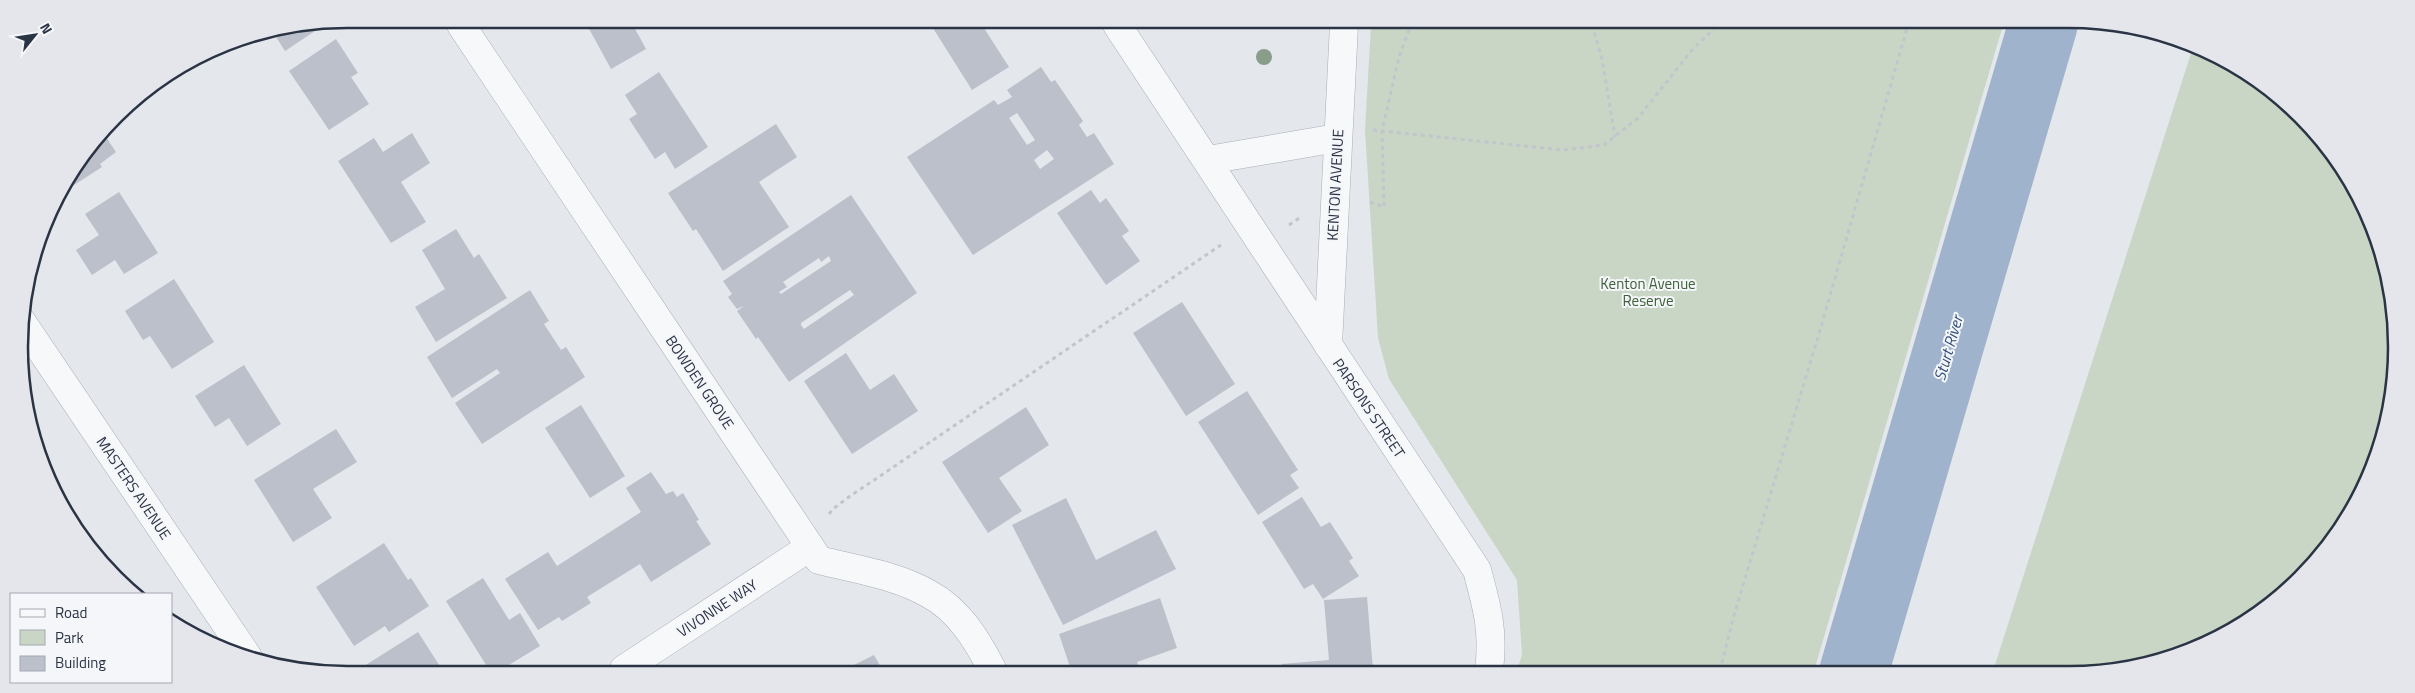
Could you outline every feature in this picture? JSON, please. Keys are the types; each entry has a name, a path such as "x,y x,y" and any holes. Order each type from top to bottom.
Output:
{"street":[{"name":"BOWDEN GROVE","path":"464,28 819,560 885,578 929,593 948,607 966,625 990,666"},
{"name":"PARSONS STREET","path":"1119,28 1477,570 1487,607 1493,644 1490,666"},
{"name":"KENTON AVENUE","path":"1328,345 1337,132 1344,28"},
{"path":"1208,160 1337,132"},
{"name":"MASTERS AVENUE","path":"28,331 242,648"},
{"name":"VIVONNE WAY","path":"629,666 810,547"}],"path":[{"path":"810,547 833,509 1222,245 1233,260 1334,196 1369,202 1384,207 1382,131 1399,57 1410,28"},
{"path":"1593,28 1602,59 1616,137"},
{"path":"1337,132 1382,131 1563,150 1604,145 1638,118 1692,50 1715,28"},
{"path":"1721,666 1734,615 1818,337 1907,28"}],"green space":[{"name":"Kenton Avenue Reserve","path":"1371,28 2002,28 1815,666 1518,666 1522,655 1517,580 1389,379 1378,338 1365,130"},
{"path":"2191,52 2210,60 2246,81 2263,93 2294,121 2322,152 2355,205 2377,264 2387,326 2388,346 2385,388 2371,449 2355,488 2322,541 2294,572 2263,600 2228,623 2210,633 2171,649 2110,663 2068,666 1995,666"}],"building":[{"path":"589,28 635,28 646,49 611,69"},
{"path":"933,28 984,28 1009,67 972,90"},
{"path":"318,29 285,51 275,36"},
{"path":"336,39 358,73 351,77 369,104 329,130 289,71"},
{"path":"1041,67 1051,82 1055,80 1083,121 1079,125 1087,137 1094,133 1114,164 973,255 907,157 994,100 998,105 1012,97 1007,90","holes":["1017,113 1035,140 1027,145 1009,118","1047,150 1054,159 1040,169 1034,160"]},
{"path":"659,72 708,147 675,169 665,152 655,159 629,119 637,114 625,95"},
{"path":"776,124 797,157 759,182 789,227 723,271 696,229 693,231 668,193"},
{"path":"412,133 430,163 401,182 426,222 391,243 338,161 374,138 383,152"},
{"path":"106,137 116,152 100,164 102,167 69,188 93,152"},
{"path":"1091,190 1100,203 1106,198 1129,231 1122,236 1140,261 1106,285 1057,213"},
{"path":"119,192 158,253 124,274 115,260 92,275 76,250 99,235 85,214"},
{"path":"851,195 917,293 789,382 758,337 756,339 737,311 744,306 737,309 728,297 732,294 723,281","holes":["829,256 831,261 781,294 779,292 787,287 783,282 819,258 821,262","850,290 854,295 804,329 801,323"]},
{"path":"456,229 474,258 479,254 507,298 436,342 415,307 445,289 422,250"},
{"path":"174,279 214,342 172,369 150,336 143,340 125,311"},
{"path":"530,290 549,321 544,324 561,350 566,347 585,377 482,444 455,403 500,373 497,369 452,398 427,357"},
{"path":"1182,302 1235,384 1186,416 1133,333"},
{"path":"846,353 870,390 894,374 918,411 852,454 804,381"},
{"path":"244,365 281,424 247,446 229,418 215,427 195,396"},
{"path":"1247,391 1298,470 1290,475 1299,488 1258,515 1198,422"},
{"path":"581,405 625,476 590,498 545,428"},
{"path":"1026,407 1049,445 999,478 1022,511 988,533 942,462"},
{"path":"336,429 357,462 313,489 332,518 293,542 254,480"},
{"path":"651,472 666,494 673,491 677,497 683,493 699,520 696,521 711,544 651,582 640,564 587,597 591,603 562,621 559,617 538,630 505,579 548,552 557,566 641,512 626,488"},
{"path":"1302,497 1321,527 1330,522 1353,558 1349,561 1359,576 1323,599 1313,584 1304,589 1262,522"},
{"path":"1066,498 1096,560 1156,530 1176,569 1063,625 1012,525"},
{"path":"384,543 408,580 411,578 429,606 389,632 385,626 354,646 316,587"},
{"path":"483,578 509,620 520,613 540,646 507,666 487,666 446,601"},
{"path":"1367,597 1373,666 1282,666 1282,664 1329,660 1324,600"},
{"path":"1160,598 1177,648 1137,662 1138,666 1070,666 1059,634"},
{"path":"418,632 440,666 364,666"},
{"path":"874,655 880,666 852,666"}],"waterway":[{"name":"Sturt River","path":"1855,666 2042,28"}]}
